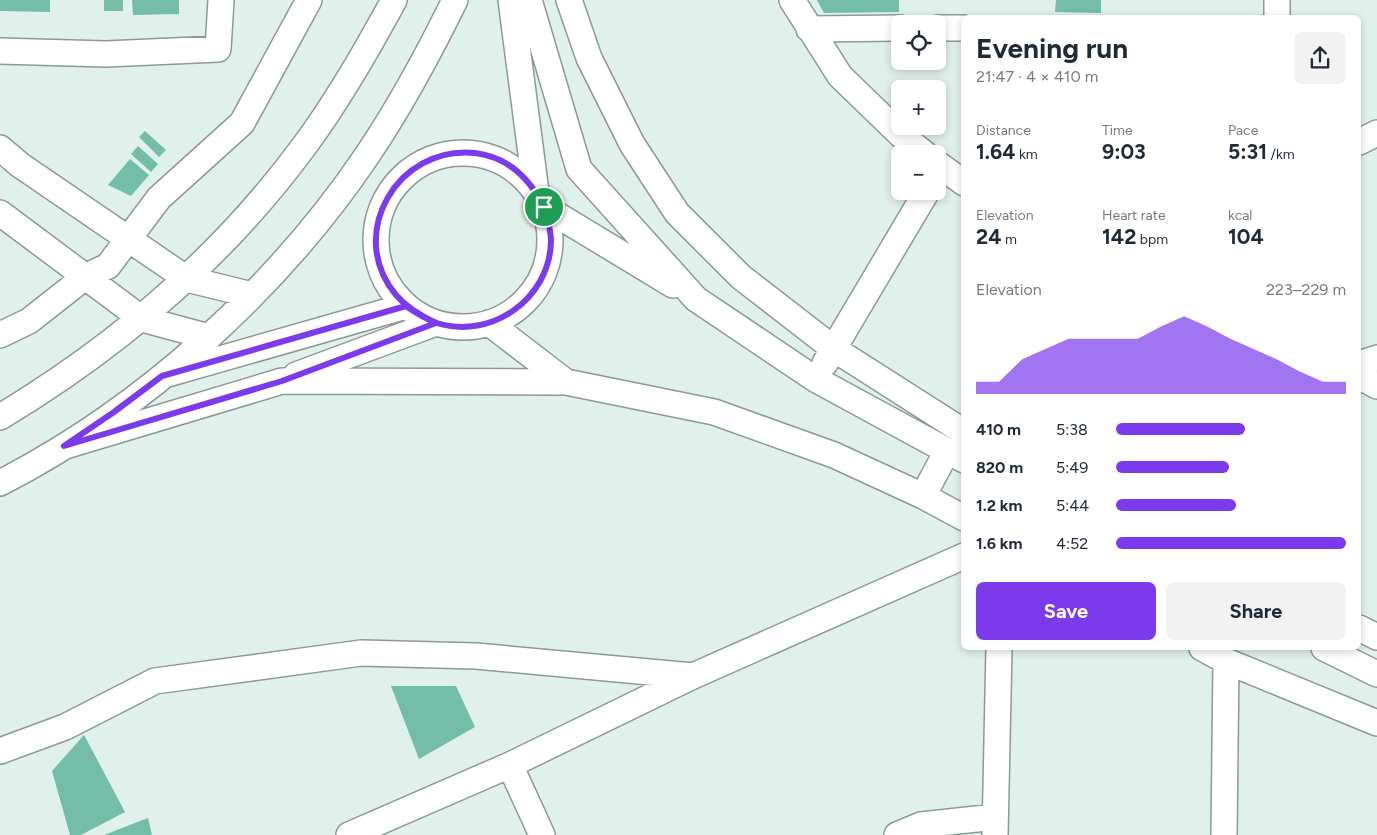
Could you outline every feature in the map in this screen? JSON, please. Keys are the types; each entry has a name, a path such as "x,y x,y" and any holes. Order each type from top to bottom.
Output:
{"street":[{"path":"0,51 106,54 218,49 222,0"},
{"path":"0,335 29,321 86,277 108,266 159,198 242,123 309,0"},
{"path":"0,417 87,361 142,318 187,279 229,237 269,192 306,145 339,96 394,0"},
{"path":"0,483 64,446 114,412 209,337 252,295 293,251 332,204 367,156 400,105 430,52 455,0"},
{"path":"511,0 540,199 549,224 551,241 548,260 542,277 533,292 521,305 506,316 472,327 436,323 406,306 395,294 386,281 380,266 376,234 384,202 393,188 403,176 417,166 432,158 448,153 474,153 498,159 526,178 540,199 815,379 955,455 923,496"},
{"path":"529,0 579,169 696,300"},
{"path":"569,0 589,58 623,127 677,213 741,277 834,349 961,430"},
{"path":"792,0 840,76 912,145"},
{"path":"1277,0 1277,15"},
{"path":"809,29 891,28"},
{"path":"946,28 961,28"},
{"path":"1361,141 1377,133"},
{"path":"0,148 20,165 187,279 252,295"},
{"path":"946,172 961,181"},
{"path":"815,379 922,200"},
{"path":"0,213 142,318 209,337"},
{"path":"162,376 406,306"},
{"path":"64,446 282,381 436,323"},
{"path":"489,323 566,382"},
{"path":"1361,363 1377,358"},
{"path":"1361,377 1377,386"},
{"path":"282,381 566,382 714,412 834,455 923,496 961,516"},
{"path":"349,835 510,765 692,676 961,557"},
{"path":"1361,629 1377,637"},
{"path":"897,835 921,825 995,826 999,650"},
{"path":"1206,650 1226,661 1377,722"},
{"path":"1328,650 1377,674"},
{"path":"0,751 66,727 155,681 361,653 476,656 692,676"},
{"path":"1224,835 1226,661"},
{"path":"510,765 542,835"}],"building":[{"path":"0,0 50,0 50,12 0,11"},
{"path":"104,0 123,0 123,11 104,11"},
{"path":"132,0 179,0 179,14 133,15"},
{"path":"817,0 899,0 899,12 824,13"},
{"path":"1056,0 1101,0 1101,13 1055,12"},
{"path":"145,131 166,150 159,157 139,137"},
{"path":"138,146 158,164 151,172 131,154"},
{"path":"130,159 149,175 131,196 108,185"},
{"path":"391,686 456,686 475,727 419,759"},
{"path":"84,735 125,812 81,835 70,835 52,771"},
{"path":"148,818 152,835 104,835"}],"route":[{"path":"544,207 526,178 498,159 482,154 465,152 448,153 432,158 403,176 393,188 384,202 376,234 380,266 386,281 406,306 420,315 436,323 282,381 64,446 162,376 406,306 436,323 454,326 472,327 506,316 521,305 533,292 542,277 548,260 551,241 544,207"}]}
